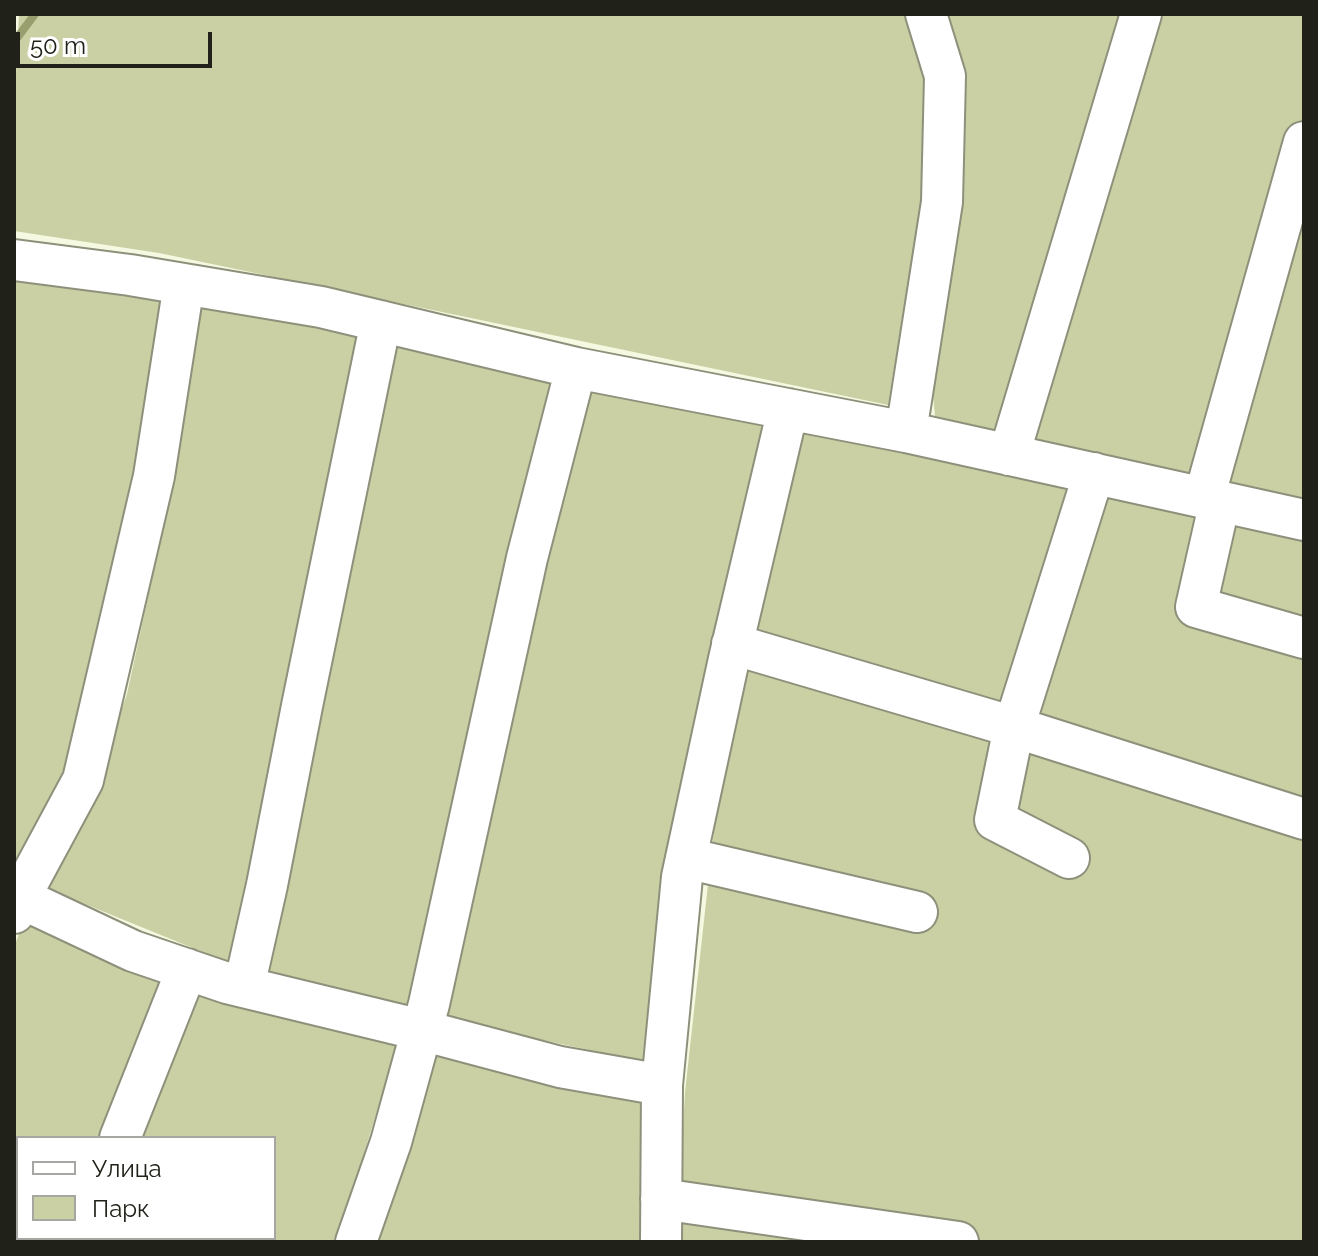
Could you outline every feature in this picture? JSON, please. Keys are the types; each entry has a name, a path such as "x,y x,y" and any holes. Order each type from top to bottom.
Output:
{"lane":[{"path":"906,432 942,202 945,76 926,14"},
{"path":"1009,455 1141,14"},
{"path":"1304,142 1212,499 1196,607 1304,638"},
{"path":"14,260 321,307 576,368 906,432 1304,520"},
{"path":"184,284 154,476 83,780 16,902 133,951 244,987 560,1067 662,1085"},
{"path":"244,987 381,321"},
{"path":"356,1242 391,1142 421,1030 527,558 576,368"},
{"path":"661,1242 662,1085 682,877 732,644 788,409"},
{"path":"1069,858 995,820 1014,727 1094,473"},
{"path":"732,644 1014,727 1304,819"},
{"path":"686,858 917,912"},
{"path":"121,1136 187,969"},
{"path":"661,1199 958,1242"}],"green space":[{"path":"19,14 917,14 927,58 926,169 888,405 159,253 14,231 14,112"},
{"path":"946,14 1304,14 1304,501 935,416 928,343"},
{"path":"19,268 168,299 139,471 68,777 14,876 14,291"},
{"path":"197,304 365,335 232,964 43,887 96,783 127,694 173,482"},
{"path":"391,342 563,372 417,1010 258,974"},
{"path":"591,378 765,415 672,868 655,1064 435,1017"},
{"path":"807,427 1304,538 1304,1242 677,1242 685,1092 716,812 763,526"},
{"path":"25,918 162,977 99,1136 16,1136 16,1240 57,1242 14,1242 14,947"},
{"path":"195,988 240,1006 397,1045 337,1242 97,1242 276,1240 276,1136 141,1136"},
{"path":"430,1052 652,1099 646,1242 372,1242"}],"waterway":[{"path":"14,42 35,14"}]}
